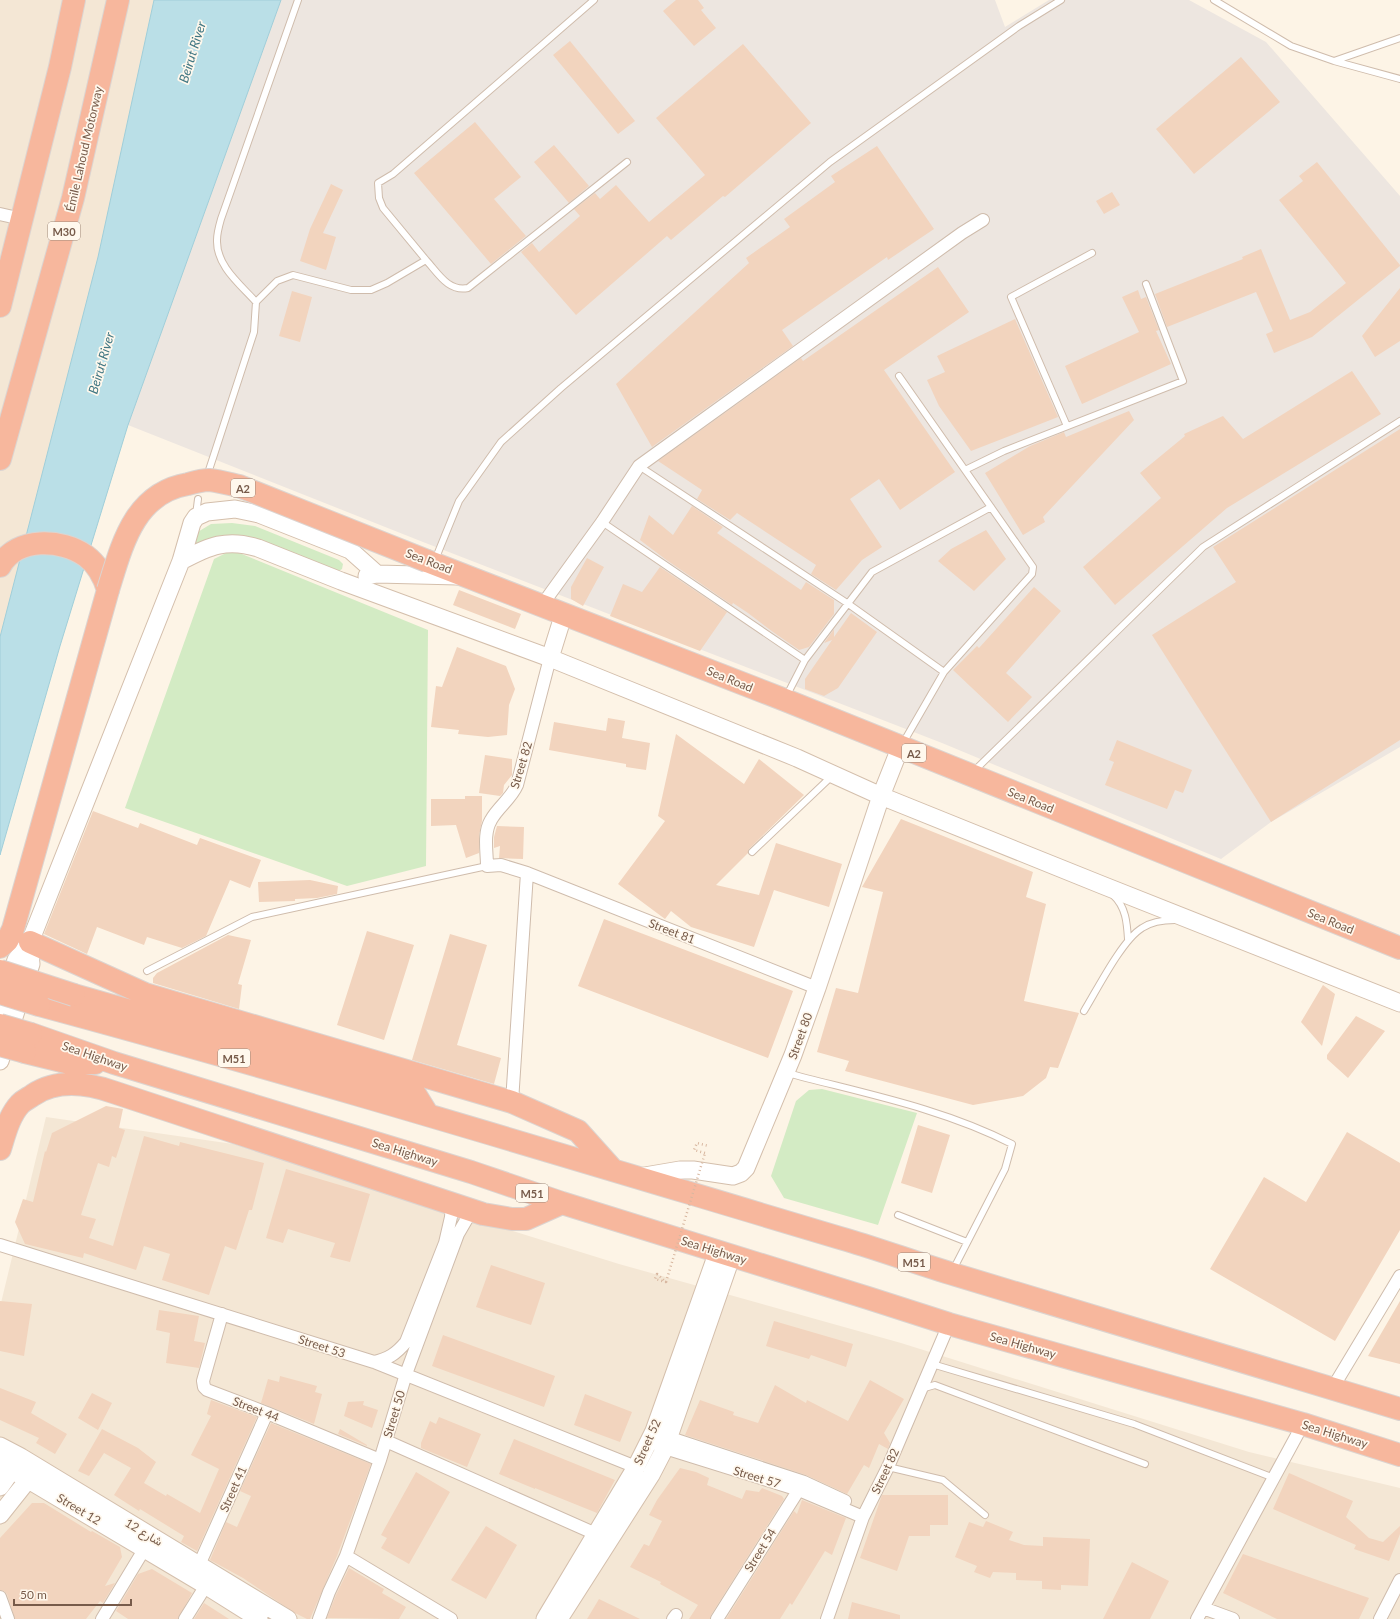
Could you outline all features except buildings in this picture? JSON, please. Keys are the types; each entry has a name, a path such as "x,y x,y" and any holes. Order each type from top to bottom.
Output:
{"highway":[{"path":"0,306 74,0"},
{"name":"Émile Lahoud Motorway","path":"0,460 73,198 118,0"},
{"name":"Sea Road","path":"0,947 7,941 13,930 108,590 123,543 137,515 156,496 179,485 208,480 239,486 785,700 900,748 1400,948"},
{"path":"0,566 7,557 14,552 32,544 52,543 87,557 103,576 108,590"},
{"name":"A2","path":"87,557 100,557 112,553 123,543"},
{"path":"29,943 145,994 512,1102 578,1131 613,1170"},
{"path":"0,972 74,995 335,1069 415,1094 428,1115"},
{"name":"M51","path":"0,993 206,1050 638,1177 733,1207 850,1241 951,1274 1400,1409"},
{"path":"0,1025 28,1043"},
{"path":"0,1044 28,1043"},
{"name":"Sea Highway","path":"28,1043 70,1063 114,1063 471,1172 562,1203 949,1324 1303,1424 1400,1455"},
{"path":"0,1149 7,1127 21,1103 42,1089 53,1086 65,1084 91,1086 121,1094 472,1210 502,1217 526,1219 562,1203"}],"street":[{"path":"0,214 22,219"},
{"path":"542,605 602,522 639,466 962,233 983,220"},
{"path":"0,1008 16,960 29,943 181,561 192,523 196,517 207,512 236,509 259,514 350,550 377,574"},
{"path":"181,561 211,546 223,543 236,543 258,548 341,581 550,658 797,758 881,796 1191,921 1400,1003"},
{"path":"341,581 377,574 469,576"},
{"path":"550,658 564,614"},
{"name":"Street 82","path":"487,866 487,830 491,820 514,793 517,785 550,658"},
{"name":"Street 80","path":"638,1177 680,1170 693,1170 733,1176 741,1173 750,1161 787,1073 881,796 900,748"},
{"name":"Street 81","path":"487,866 500,865 527,874 817,988"},
{"path":"512,1102 527,874"},
{"path":"0,1061 31,964 29,943"},
{"path":"374,1362 387,1359 398,1352 406,1342 427,1304 449,1230 452,1203"},
{"name":"Street 50","path":"319,1619 329,1592 346,1556 380,1460 427,1304 458,1234 472,1210"},
{"name":"Street 53","path":"0,1245 374,1362 636,1467"},
{"name":"Street 52","path":"560,1619 652,1475 659,1440 725,1253"},
{"path":"1332,1389 1400,1276"},
{"name":"Street 44","path":"222,1314 203,1381 204,1387 207,1390 380,1460"},
{"name":"Street 82","path":"827,1619 865,1514 888,1467 949,1324"},
{"name":"Street 41","path":"206,1574 267,1413"},
{"path":"1233,1619 1200,1614 1303,1424"},
{"name":"Street 52","path":"545,1619 636,1467 659,1440"},
{"name":"Street 57","path":"659,1440 801,1486 865,1514"},
{"path":"386,1441 596,1534"},
{"path":"0,1446 11,1463 0,1487"},
{"name":"Street 12","path":"11,1463 33,1473 149,1543"},
{"path":"0,1515 33,1473"},
{"name":"Street 54","path":"717,1619 801,1486"},
{"path":"107,1617 149,1543"},
{"name":"شارع 12","path":"149,1543 288,1619"},
{"path":"346,1556 451,1619"},
{"path":"185,1619 206,1574 259,1619"},
{"path":"1380,1619 1400,1580"},
{"path":"0,1597 8,1619"}],"lane":[{"path":"256,302 225,268 219,258 217,241 221,218 298,0"},
{"path":"594,0 393,174 378,183 379,198 383,208 449,285 460,289 468,288 627,162"},
{"path":"430,562 459,501 501,442 561,388 830,162 1020,26 1061,0"},
{"path":"1214,0 1291,46 1334,61 1400,79"},
{"path":"1334,61 1400,38"},
{"path":"1067,426 1011,297 1092,253"},
{"path":"208,470 254,332 256,302 277,281 294,275 351,290 372,290 426,260"},
{"path":"965,470 1004,451 1183,381 1146,284"},
{"path":"899,376 1033,567 1032,574 944,672 900,748"},
{"path":"970,776 1203,547 1400,421"},
{"path":"639,466 847,603 944,672"},
{"path":"196,517 198,499"},
{"path":"785,700 805,660 872,572 992,507"},
{"path":"602,522 805,660"},
{"path":"752,852 834,774"},
{"path":"147,971 252,918 487,866"},
{"path":"1102,885 1117,899 1127,917 1128,939"},
{"path":"1084,1011 1128,939 1143,927 1165,920 1191,921"},
{"path":"787,1073 916,1107 994,1135 1012,1144 1005,1169 951,1274"},
{"path":"898,1215 967,1242"},
{"path":"932,1364 1134,1424 1274,1478"},
{"path":"921,1389 935,1385 1145,1464"},
{"path":"888,1467 943,1480 984,1515"}],"path":[{"path":"666,1282 705,1153 694,1150 697,1143 709,1146"}],"shaded area":[{"path":"0,0 208,0 0,727"},
{"path":"281,0 995,0 1005,27 1049,0 1189,0 1266,42 1400,196 1400,747 1271,822 1221,859 942,743 423,542 128,425"},
{"path":"46,1117 233,1144 619,1264 901,1343 1249,1452 1400,1488 1400,1619 0,1619 0,1307"}],"green space":[{"path":"232,523 255,526 339,560 343,564 342,569 337,572 245,536 228,536 214,540 187,555 196,533 211,524"},
{"path":"232,550 428,630 426,866 347,886 125,808 214,559"},
{"path":"822,1089 917,1113 878,1225 784,1198 771,1176 796,1101 809,1090"}],"water":[{"name":"Beirut River","path":"154,0 281,0 128,425 60,646 0,855 0,637 98,257"}]}
